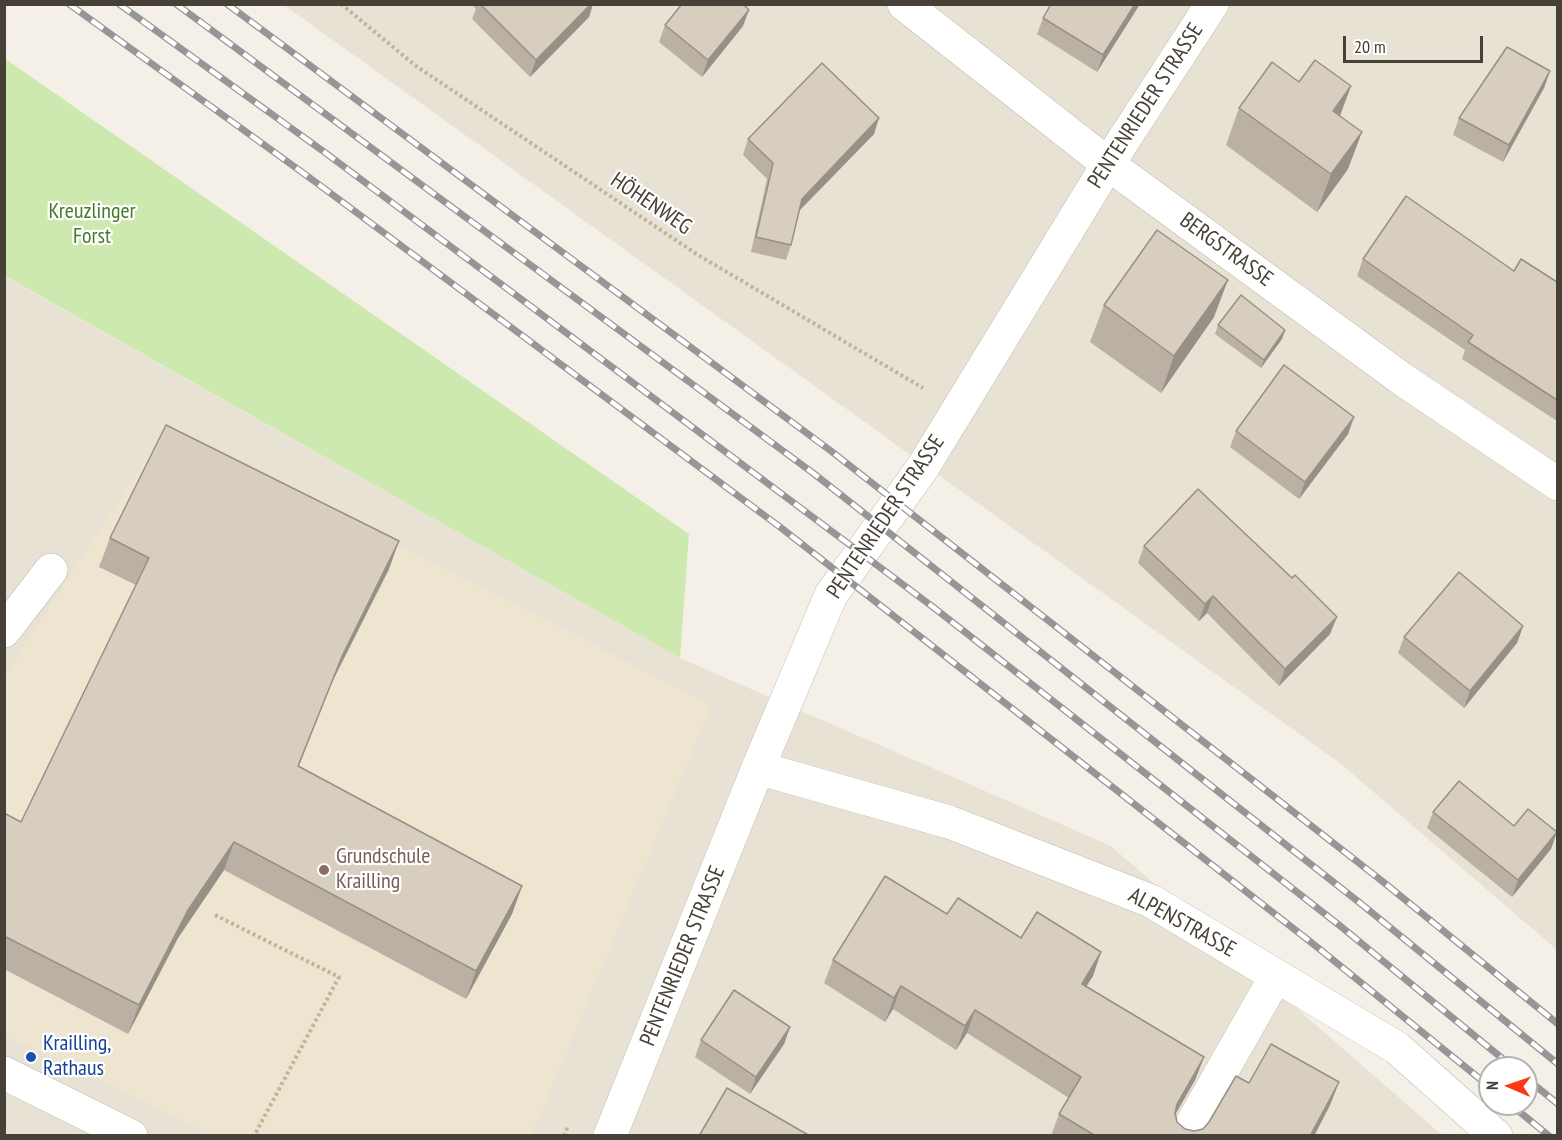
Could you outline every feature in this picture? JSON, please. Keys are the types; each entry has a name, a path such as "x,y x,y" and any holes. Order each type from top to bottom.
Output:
{"street":[{"name":"BERGSTRASSE","path":"904,4 1108,164 1402,379 1557,484"},
{"name":"PENTENRIEDER STRASSE","path":"610,1136 758,768 831,595 923,467 954,412 1108,164 1212,4"},
{"path":"4,631 51,570"},
{"name":"ALPENSTRASSE","path":"758,768 949,822 1151,901 1397,1048 1496,1136"},
{"path":"1185,1136 1276,976"},
{"path":"4,1073 131,1136"}],"path":[{"name":"HÖHENWEG","path":"342,4 416,66 688,249 928,391 954,412"},
{"path":"215,915 339,977 254,1136"}],"shaded area":[{"path":"284,5 1557,5 1557,950 1341,764"},
{"path":"4,276 680,658 1111,846 1442,1135 5,1135"},
{"name":"Grundschule Krailling","path":"167,427 712,705 532,1135 216,1136 5,1035 4,677"}],"green space":[{"name":"Kreuzlinger Forst","path":"4,58 689,534 680,658 5,276"}],"building":[{"path":"480,4 591,4 536,60"},
{"path":"682,4 743,4 749,10 708,60 665,25"},
{"path":"1051,4 1135,4 1103,55 1043,18"},
{"path":"1507,47 1550,71 1509,145 1459,118"},
{"path":"1315,60 1351,86 1333,111 1362,132 1331,174 1239,108 1272,62 1299,82"},
{"path":"822,63 879,118 802,199 791,245 756,237 773,163 748,139"},
{"path":"1406,196 1514,271 1521,259 1557,282 1557,400 1468,342 1473,335 1363,259"},
{"path":"1157,230 1228,280 1174,356 1104,305"},
{"path":"1241,295 1285,330 1264,360 1218,325"},
{"path":"1284,365 1354,417 1305,482 1236,431"},
{"path":"166,425 399,541 343,654 298,766 522,886 476,971 234,842 188,910 139,1005 4,936 4,813 21,822 149,558 110,538"},
{"path":"1198,489 1292,578 1295,575 1337,617 1285,669 1213,596 1205,604 1144,546"},
{"path":"1459,572 1523,626 1470,691 1404,637"},
{"path":"1459,781 1514,826 1528,809 1557,832 1518,880 1433,812"},
{"path":"885,876 947,914 958,898 1021,938 1037,912 1101,952 1082,984 1204,1057 1177,1104 1175,1113 1177,1122 1185,1129 1194,1131 1203,1129 1236,1076 1249,1083 1271,1044 1339,1082 1310,1136 1096,1136 1059,1114 1081,1077 975,1010 965,1026 901,986 894,998 833,960"},
{"path":"734,990 790,1027 756,1077 701,1040"},
{"path":"727,1088 810,1136 699,1136"}],"railway":[{"path":"69,4 310,178 780,527 1317,947 1478,1077"},
{"path":"119,4 327,154 933,607 1339,925 1499,1056"},
{"path":"176,4 813,473 1360,903 1558,1064"},
{"path":"227,4 831,451 1382,881 1558,1024"},
{"path":"1538,1088 1558,1104"},
{"path":"1525,1116 1549,1136"}],"place":[{"name":"Grundschule Krailling","path":"324,870"},
{"name":"Krailling, Rathaus","path":"31,1057"}]}
